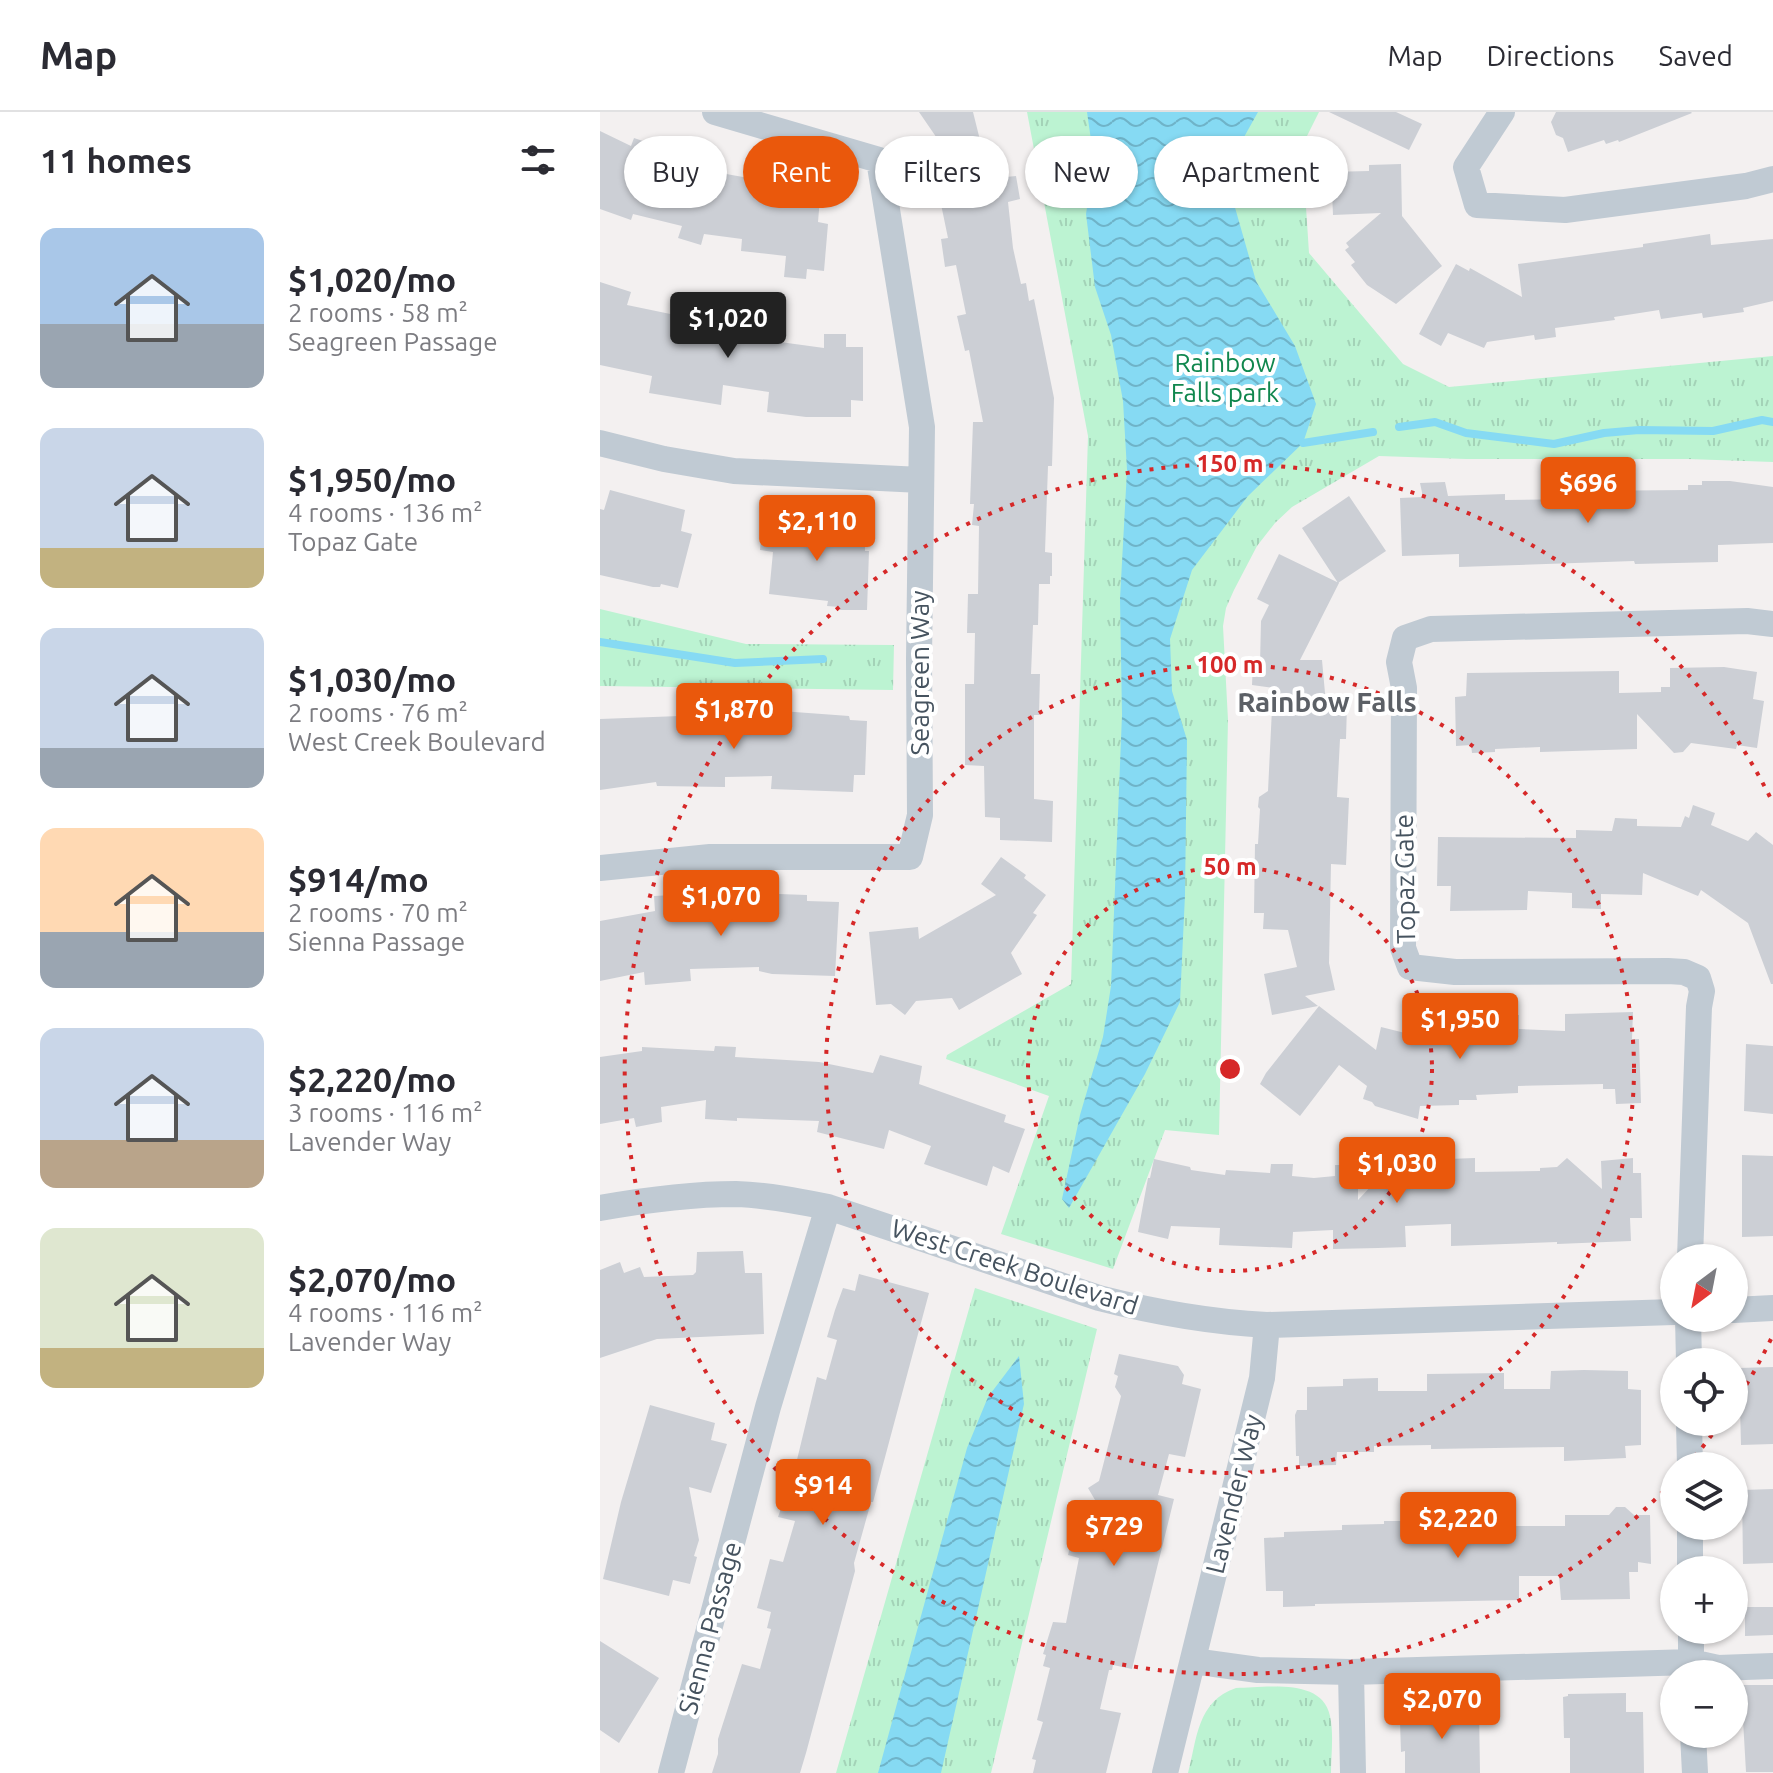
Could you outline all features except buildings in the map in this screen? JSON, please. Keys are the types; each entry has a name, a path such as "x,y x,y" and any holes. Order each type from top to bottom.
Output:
{"street":[{"name":"Seagreen Way","path":"600,868 710,857 910,857 920,815 922,427 879,160 715,112"},
{"path":"1502,112 1466,167 1477,205 1565,210 1746,186 1773,179"},
{"path":"600,443 664,459 734,471 921,480"},
{"name":"Topaz Gate","path":"1691,1244 1702,991 1698,978 1684,972 1668,971 1455,972 1410,967 1403,948 1404,688 1399,662 1405,638 1431,629 1747,621 1773,624"},
{"name":"West Creek Boulevard","path":"600,1208 692,1196 738,1194 828,1207 1099,1298 1212,1321 1267,1325 1660,1312"},
{"name":"Sienna Passage","path":"671,1773 768,1407 828,1207"},
{"path":"1748,1309 1773,1308"},
{"name":"Lavender Way","path":"1165,1773 1262,1378 1267,1325"},
{"path":"1193,1661 1247,1669 1351,1672 1660,1668"},
{"path":"1748,1667 1773,1666"},
{"path":"1351,1672 1353,1773"},
{"path":"1694,1748 1695,1773"}],"green space":[{"name":"Rainbow Falls park","path":"1027,112 1319,112 1307,136 1154,136 1154,208 1306,208 1309,253 1403,364 1449,387 1773,356 1773,462 1379,456 1292,507 1257,546 1226,608 1223,626 1228,720 1219,1135 1165,1130 1113,1269 1001,1234 1049,1096 946,1059 947,1055 1071,984 1088,436 1045,208 1138,208 1138,136 1032,136"},
{"path":"600,609 746,644 894,645 893,690 600,686"},
{"path":"975,1288 1097,1329 991,1773 836,1773"},
{"path":"1291,1687 1316,1695 1325,1704 1330,1716 1331,1773 1188,1773 1206,1712 1223,1694 1236,1688"}],"water":[{"path":"1087,112 1258,112 1245,136 1154,136 1154,208 1235,208 1256,281 1295,346 1316,404 1303,443 1248,496 1192,570 1170,639 1172,691 1187,740 1180,1002 1145,1074 1069,1208 1062,1199 1080,1115 1103,1037 1111,986 1122,715 1120,599 1127,470 1123,401 1111,335 1095,287 1086,214 1087,208 1138,208 1138,136 1090,136"},
{"path":"1019,1356 1024,1404 941,1773 878,1773 967,1448 988,1397"}],"waterway":[{"path":"1399,427 1435,422 1466,433 1554,444 1604,433 1713,431 1762,420 1773,422"},
{"path":"1303,443 1373,432"},
{"path":"600,642 735,663 823,659"}],"district":[{"name":"Rainbow Falls","path":"1327,702"}]}
